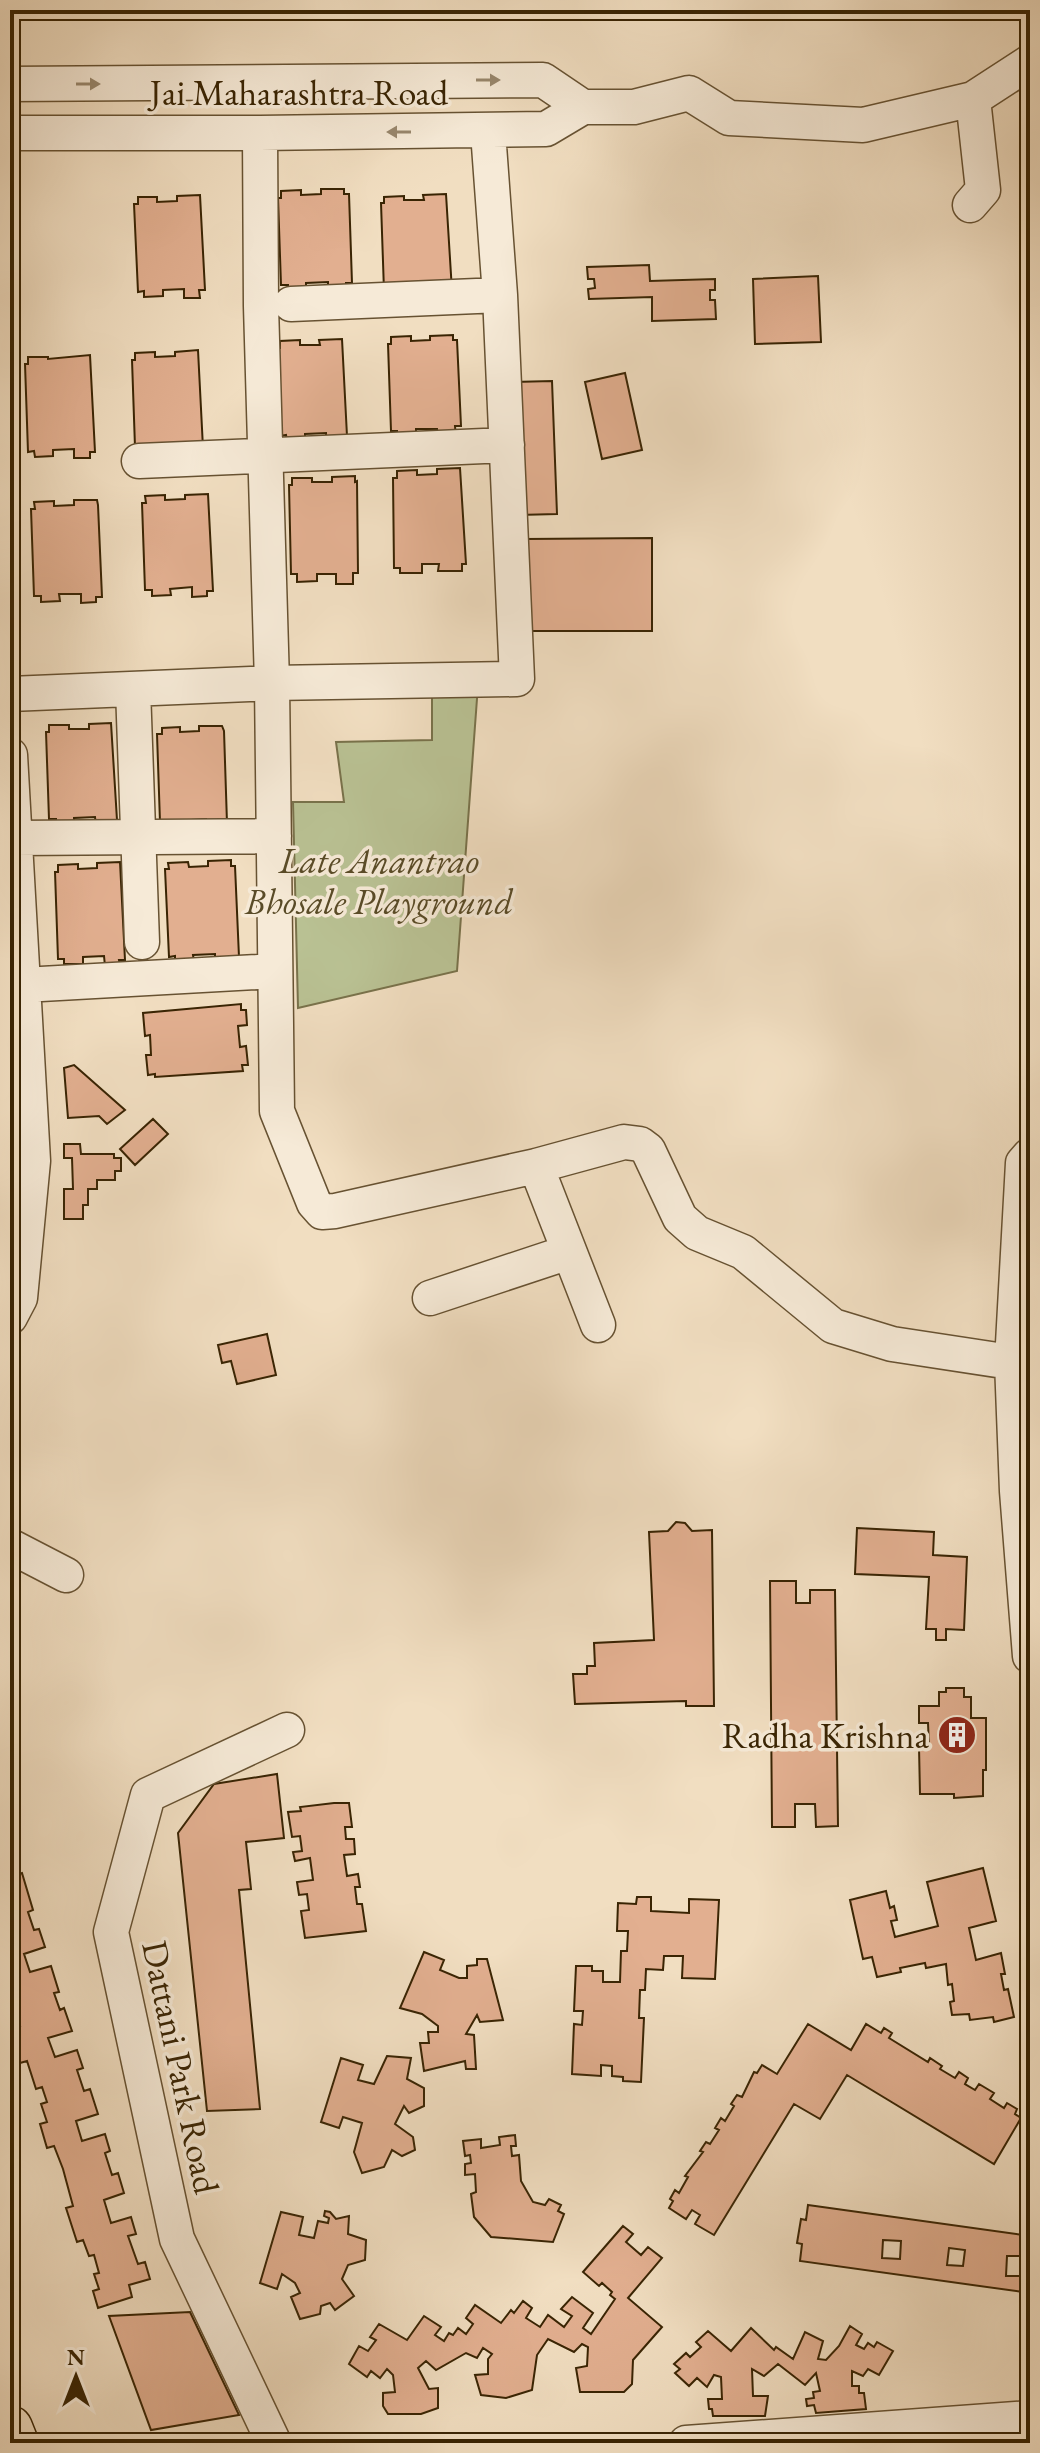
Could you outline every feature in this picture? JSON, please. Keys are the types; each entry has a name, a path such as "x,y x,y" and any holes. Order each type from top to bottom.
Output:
{"main road":[{"path":"10,2428 16,2443"}],"street":[{"path":"583,107 634,107 689,93 729,118 863,125 973,99 1030,62"},
{"name":"Jai Maharashtra Road","path":"10,84 543,80 583,107 546,129 488,132 10,133"},
{"path":"970,205 983,190 973,99"},
{"path":"10,694 272,683 517,679 500,295 488,132"},
{"path":"260,133 272,683 277,1111 314,1203 322,1212 536,1166 624,1142 640,1144 648,1150 680,1218 697,1233 743,1252 833,1326 892,1344 1021,1364"},
{"path":"291,304 500,295"},
{"path":"139,461 507,445"},
{"path":"133,689 142,942"},
{"path":"10,755 33,1161 20,1298 10,1317"},
{"path":"15,838 274,836"},
{"path":"23,985 275,971"},
{"path":"1028,1161 1021,1364 1030,1656"},
{"path":"536,1166 598,1325"},
{"path":"430,1298 569,1252"},
{"path":"10,1546 66,1575"},
{"name":"Dattani Park Road","path":"274,2443 177,2239 111,1932 148,1795 287,1730"},
{"path":"686,2443 1030,2418"}],"green space":[{"name":"Late Anantrao Bhosale Playground","path":"478,685 457,971 298,1008 293,802 344,802 336,742 432,740 432,687"}],"building":[{"path":"321,189 344,189 344,194 349,194 352,283 346,283 346,292 328,292 328,282 306,283 306,290 288,290 288,285 281,285 278,198 281,198 281,191 301,190 301,195 321,194"},
{"path":"446,194 452,291 384,291 381,203 384,203 384,197 404,196 404,200 424,200 423,195"},
{"path":"200,195 205,290 199,290 200,298 184,298 184,289 163,290 163,296 144,297 144,291 138,292 134,204 138,204 138,197 157,197 157,202 177,201 177,196"},
{"path":"649,265 650,281 715,279 715,290 710,290 710,300 715,300 716,319 652,321 652,297 589,299 588,289 595,288 594,279 588,279 587,267"},
{"path":"818,276 821,342 755,344 753,279"},
{"path":"453,335 453,340 457,340 461,426 455,426 456,438 438,438 437,429 416,429 416,436 397,437 397,431 391,431 388,344 391,344 391,337 411,336 411,341"},
{"path":"342,339 347,436 326,442 326,433 305,434 305,440 287,441 286,435 280,436 277,348 280,348 280,341 300,340 300,345 320,345 319,340"},
{"path":"198,350 203,448 135,447 132,360 135,360 135,353 155,352 155,357"},
{"path":"90,355 95,452 90,452 90,458 74,458 74,449 53,450 53,456 35,457 34,451 28,452 25,364 28,364 28,357 48,359"},
{"path":"625,373 642,450 602,459 585,382"},
{"path":"552,381 557,514 518,515 513,382"},
{"path":"460,468 466,564 462,564 462,571 438,571 439,564 422,564 422,573 400,573 400,568 394,568 393,478 397,478 397,471 417,470 417,475 437,474 437,469"},
{"path":"355,476 358,573 353,573 353,584 336,584 336,574 317,574 317,581 297,582 297,574 291,574 289,485 292,485 292,478 332,482 332,477"},
{"path":"208,494 213,591 207,591 207,596 192,597 192,587 170,589 171,595 152,596 152,590 145,590 142,503 146,503 145,496 165,495 165,500"},
{"path":"74,500 97,500 102,597 96,597 96,602 81,603 81,594 59,594 60,601 41,602 41,596 34,596 31,509 35,509 34,502 54,501 54,506 74,505"},
{"path":"652,538 652,631 525,631 525,539"},
{"path":"111,723 117,820 111,820 111,826 96,826 95,817 74,818 74,824 56,825 56,819 49,819 46,732 49,732 49,725 89,729 89,724"},
{"path":"199,726 222,726 224,731 227,823 206,829 206,819 160,822 157,734 162,734 162,728 180,727 180,732 199,731"},
{"path":"231,860 231,866 235,866 239,957 215,963 215,954 193,955 194,961 175,962 175,956 169,957 165,869 169,869 168,863 188,862 189,867 208,866 208,861"},
{"path":"120,862 125,960 119,960 120,965 105,966 104,956 83,957 83,964 64,964 64,959 58,959 55,872 58,872 58,865 78,864 78,869 97,868 97,863"},
{"path":"241,1004 241,1010 246,1010 247,1025 238,1026 240,1047 246,1046 248,1065 242,1065 243,1071 148,1075 146,1055 151,1055 150,1035 145,1036 143,1013"},
{"path":"74,1065 125,1110 107,1124 99,1116 68,1118 64,1068"},
{"path":"153,1119 168,1134 135,1165 120,1149"},
{"path":"64,1144 80,1144 81,1154 114,1154 114,1158 121,1158 121,1171 115,1171 115,1180 97,1180 97,1189 88,1189 88,1205 83,1205 83,1219 64,1219 64,1189 73,1189 72,1158 64,1158"},
{"path":"267,1334 276,1375 237,1384 231,1361 222,1363 218,1345"},
{"path":"676,1522 685,1523 692,1531 712,1530 714,1706 686,1706 686,1701 575,1704 573,1674 587,1674 587,1666 595,1666 594,1643 654,1640 649,1532 668,1531"},
{"path":"857,1528 934,1532 933,1555 967,1557 964,1630 946,1629 946,1640 936,1640 936,1629 926,1629 929,1577 855,1574"},
{"path":"770,1581 796,1581 796,1603 810,1603 810,1590 835,1590 838,1826 816,1827 815,1804 795,1804 795,1827 772,1827"},
{"name":"Radha Krishna","path":"946,1688 964,1688 964,1697 971,1697 971,1718 986,1718 983,1796 954,1798 954,1794 920,1794 919,1747 929,1747 928,1723 919,1723 919,1706 939,1706 939,1692 946,1692"},
{"path":"277,1774 284,1838 246,1842 251,1889 239,1890 260,2109 207,2111 178,1833 214,1784"},
{"path":"349,1803 352,1827 345,1827 346,1839 354,1839 355,1854 344,1855 347,1876 358,1874 360,1887 355,1887 357,1904 362,1904 366,1931 305,1938 301,1911 309,1910 307,1894 299,1895 297,1882 313,1880 310,1858 295,1861 293,1852 302,1851 300,1836 292,1837 288,1812 301,1811 300,1807"},
{"path":"983,1868 996,1921 969,1928 976,1960 1001,1953 1004,1990 1008,1989 1014,2017 994,2022 993,2017 970,2020 969,2014 952,2015 952,1984 948,1985 946,1964 926,1968 925,1963 877,1977 872,1957 863,1959 850,1900 886,1891 897,1920 891,1921 895,1937 938,1926 927,1882"},
{"path":"22,1873 33,1910 28,1912 34,1930 39,1929 45,1947 24,1954 30,1972 51,1966 59,1992 54,1993 60,2010 64,2008 72,2031 48,2038 55,2057 77,2050 83,2068 77,2070 84,2091 90,2089 98,2114 76,2121 82,2141 105,2134 110,2151 105,2153 112,2175 118,2173 124,2193 104,2200 111,2223 131,2217 136,2234 128,2236 138,2264 145,2262 150,2279 129,2285 132,2297 98,2308 93,2291 99,2289 94,2274 99,2273 94,2255 89,2256 83,2240 77,2242 66,2208 73,2206 63,2169 54,2146 47,2148 40,2124 47,2122 41,2104 47,2102 42,2087 36,2089 27,2061 20,2063 12,2037 19,2035 16,2027 20,2026 13,2003 10,2004 10,1877"},
{"path":"637,1897 651,1897 651,1911 689,1913 689,1899 719,1900 715,1979 682,1978 683,1956 664,1956 663,1970 646,1969 645,1990 640,1990 639,2018 644,2018 641,2082 623,2081 623,2077 612,2076 612,2066 601,2065 601,2076 572,2074 574,2024 582,2025 583,2011 574,2011 576,1966 592,1966 592,1971 603,1971 603,1982 620,1982 621,1951 627,1951 628,1931 617,1931 618,1903 636,1904"},
{"path":"424,1952 444,1960 440,1970 459,1978 467,1978 467,1966 477,1965 477,1959 487,1959 503,2020 480,2022 477,2015 466,2034 474,2035 476,2069 466,2069 465,2061 424,2071 420,2043 429,2043 428,2032 438,2032 438,2026 422,2014 400,2008"},
{"path":"808,2024 851,2050 866,2024 881,2033 884,2028 892,2033 889,2038 928,2062 930,2058 955,2078 959,2072 968,2078 965,2084 975,2090 979,2084 994,2093 990,2099 1004,2108 1007,2103 1017,2109 1015,2114 1021,2118 994,2164 847,2075 820,2119 794,2104 714,2235 695,2224 700,2215 692,2210 686,2219 669,2208 673,2201 670,2199 675,2190 679,2193 688,2177 685,2176 703,2152 700,2151 706,2142 710,2144 719,2130 715,2128 721,2118 725,2121 734,2106 731,2104 737,2095 742,2097 754,2072 757,2073 762,2065 777,2074"},
{"path":"387,2056 411,2058 407,2079 424,2088 424,2106 409,2113 404,2106 395,2124 413,2137 415,2150 402,2156 392,2150 384,2167 362,2173 354,2152 362,2123 343,2117 339,2128 321,2122 341,2058 363,2065 358,2080 374,2084"},
{"path":"515,2135 516,2146 511,2146 512,2156 519,2155 521,2181 533,2202 545,2205 549,2199 561,2205 558,2211 564,2214 553,2242 491,2237 474,2217 471,2194 476,2192 475,2174 465,2175 465,2164 471,2163 470,2155 465,2156 463,2141 481,2139 481,2148 500,2145 499,2137"},
{"path":"808,2205 1030,2236 1030,2293 800,2261 802,2244 797,2243 801,2219 806,2220","holes":["883,2240 901,2241 900,2259 882,2258","949,2248 965,2250 963,2266 947,2265","1007,2256 1024,2256 1023,2276 1006,2276"]},
{"path":"325,2211 336,2219 349,2216 348,2234 366,2240 365,2260 348,2265 342,2279 354,2296 335,2310 330,2303 321,2306 320,2314 300,2319 291,2297 300,2293 295,2283 282,2274 277,2289 260,2283 281,2212 303,2217 299,2235 314,2238 318,2221 328,2223"},
{"path":"623,2226 633,2234 626,2242 641,2255 648,2247 662,2258 628,2298 662,2327 633,2360 632,2384 624,2392 580,2392 576,2368 587,2366 588,2347 582,2344 574,2352 548,2339 537,2355 532,2390 506,2398 481,2395 475,2375 488,2374 488,2359 492,2354 483,2348 477,2358 466,2353 436,2370 426,2361 418,2368 429,2389 438,2388 438,2408 421,2414 388,2414 383,2406 383,2393 395,2392 393,2375 387,2369 380,2378 371,2371 367,2377 349,2364 359,2346 368,2351 376,2340 370,2337 379,2324 407,2340 424,2316 441,2327 435,2335 444,2341 449,2333 453,2335 458,2328 466,2334 473,2324 466,2318 475,2305 501,2323 523,2301 532,2308 526,2318 540,2327 548,2315 564,2327 572,2316 561,2309 572,2297 593,2313 583,2328 591,2334 615,2299 602,2283 599,2286 583,2272"},
{"path":"190,2312 239,2415 151,2430 109,2316"},
{"path":"850,2326 862,2334 856,2345 864,2349 868,2343 874,2347 877,2342 893,2351 879,2375 868,2369 863,2376 852,2371 852,2386 859,2386 859,2393 864,2393 866,2409 816,2413 814,2405 807,2406 806,2399 814,2398 813,2392 820,2391 816,2373 805,2385 778,2364 764,2376 752,2369 753,2396 768,2396 765,2416 713,2416 708,2399 722,2399 721,2377 714,2375 707,2387 697,2378 689,2386 675,2373 680,2369 674,2364 686,2353 690,2357 701,2347 696,2342 708,2331 731,2351 751,2328 774,2350 776,2347 793,2359 805,2332 823,2341 818,2359 826,2360 839,2346"}],"place":[{"name":"Radha Krishna","path":"957,1735"}]}
